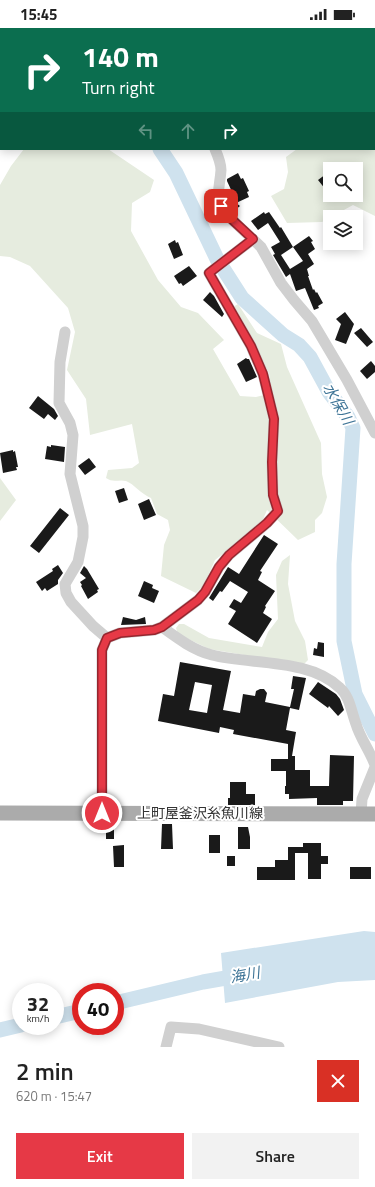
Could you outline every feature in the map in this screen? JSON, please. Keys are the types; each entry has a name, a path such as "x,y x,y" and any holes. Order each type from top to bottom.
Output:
{"main road":[{"name":"上町屋釜沢糸魚川線","path":"0,813 368,814"}],"street":[{"path":"216,150 221,164 218,188 221,206 225,213 261,247 285,289 312,321 347,380 375,433"},
{"path":"102,813 102,650 107,638 120,633 154,630 162,627 198,600 205,592 219,567 229,555 267,523 278,511 273,495 272,462 274,419 263,374 251,346 209,273 253,239"},
{"path":"65,332 60,362 59,403 70,423 73,435 70,474 83,526 83,537 78,562 65,584 66,593 71,602 107,638"},
{"path":"162,627 178,639 212,655 305,668 326,678 340,688 347,696 356,724 375,766 362,799 368,814"},
{"path":"166,1047 171,1028 199,1029 279,1047"}],"shaded area":[{"path":"23,150 109,150 154,180 150,192 132,203 131,231 158,280 181,307 198,313 224,340 213,349 240,396 256,397 272,393 269,373 233,307 238,304 257,333 281,344 287,367 321,443 322,474 327,497 322,513 315,520 315,532 298,540 267,510 261,524 215,560 204,585 196,593 161,576 164,545 170,530 168,520 157,514 151,498 132,484 126,481 111,480 106,478 108,470 132,468 139,463 132,424 90,435 86,399 67,370 75,332 68,308 30,266 10,257 0,256 0,185 11,166"},
{"path":"296,150 375,150 375,216 353,205 344,210 323,210 322,222 287,223 271,196 284,189 288,172 286,157"},
{"path":"0,478 16,500 0,521"},
{"path":"290,555 288,584 295,621 305,641 308,660 303,665 209,649 178,634 176,628 179,624 184,624 209,638 262,647 268,632 278,619 276,575 282,561"}],"water":[{"path":"364,931 375,932 375,980 338,982 225,1003 221,953"}],"building":[{"path":"238,173 241,179 243,178 249,191 247,192 249,197 236,203 240,206 235,210 226,200 226,198 233,194 227,179"},
{"path":"323,176 323,186 318,180"},
{"path":"264,212 265,214 269,212 280,228 281,227 293,247 309,236 313,241 311,242 315,249 308,254 314,264 307,269 313,290 314,289 316,293 317,292 323,303 318,306 319,308 314,310 305,288 296,291 290,274 286,277 273,255 275,254 271,247 280,242 268,223 258,230 251,221","holes":["293,247 303,261 290,269 281,255"]},
{"path":"175,240 176,243 178,242 183,255 174,259 168,244"},
{"path":"189,266 197,276 183,286 181,283 179,284 174,276"},
{"path":"210,292 214,296 224,314 222,317 203,300"},
{"path":"345,312 354,324 346,344 335,340 341,324 336,319"},
{"path":"361,328 373,342 367,347 354,333"},
{"path":"246,358 249,359 257,377 246,382 237,364"},
{"path":"371,361 375,366 375,372 367,379 360,371"},
{"path":"38,396 54,409 58,416 55,420 48,414 44,419 29,408"},
{"path":"51,445 65,447 64,462 45,459 47,446 51,447"},
{"path":"13,450 13,452 15,451 18,467 16,467 17,470 3,473 0,453"},
{"path":"89,458 96,467 85,475 78,466"},
{"path":"124,488 128,500 119,503 115,491"},
{"path":"149,499 156,515 144,520 138,504"},
{"path":"60,508 69,515 39,553 30,546"},
{"path":"264,535 278,544 260,571 262,572 258,580 275,591 265,606 266,607 263,613 272,619 257,643 228,624 236,611 229,607 234,599 241,603 248,592 230,581 213,601 209,598 228,567 239,574"},
{"path":"58,565 63,573 58,580 58,584 47,591 45,588 42,591 36,582 53,571 52,569"},
{"path":"84,566 99,589 97,590 98,592 88,599 80,582 86,578 80,573"},
{"path":"144,581 153,585 152,588 159,591 154,603 138,596"},
{"path":"123,617 136,620 145,617 146,624 121,625"},
{"path":"318,642 324,643 324,657 313,655 314,648 317,649"},
{"path":"180,662 231,671 223,710 240,713 243,694 255,696 256,691 260,689 264,689 267,693 265,702 290,707 294,689 291,689 293,676 306,678 299,710 290,708 286,730 296,732 292,756 295,756 295,770 310,770 310,786 329,786 330,755 354,756 353,801 343,801 343,805 317,805 317,798 289,799 289,794 285,794 286,771 271,771 271,759 288,759 288,744 233,734 234,730 220,727 219,733 158,721 163,694 174,696","holes":["195,682 212,685 207,713 189,710"]},
{"path":"318,682 336,694 340,699 344,710 338,716 329,706 328,708 309,694"},
{"path":"230,782 246,782 246,794 255,794 255,805 228,805 228,798 230,798"},
{"path":"162,824 172,824 173,849 161,849"},
{"path":"106,827 114,827 114,839 106,839"},
{"path":"238,827 248,827 250,849 238,849"},
{"path":"209,835 220,835 220,853 209,853"},
{"path":"303,843 321,843 321,856 328,856 328,864 321,864 321,879 308,879 308,853 295,853 295,880 257,880 257,867 275,867 275,860 288,860 288,847 303,847"},
{"path":"124,845 124,867 114,867 113,846"},
{"path":"227,856 235,856 235,866 227,866"},
{"path":"350,867 371,867 371,879 350,879"}],"waterway":[{"name":"水保川","path":"161,150 176,173 217,259 242,298 283,335 299,345 310,357 329,392 348,417 353,428 344,564 344,641 355,694 375,734"},
{"name":"海川","path":"124,1001 203,982 243,975"},
{"name":"海川","path":"64,1015 72,1013"},
{"name":"海川","path":"0,1030 12,1027"}],"route":[{"path":"102,813 102,650 107,638 120,633 140,632 162,627 198,600 205,592 219,567 229,555 267,523 278,511 273,495 272,462 274,419 263,374 251,346 209,273 253,239 225,213 221,206"}]}
